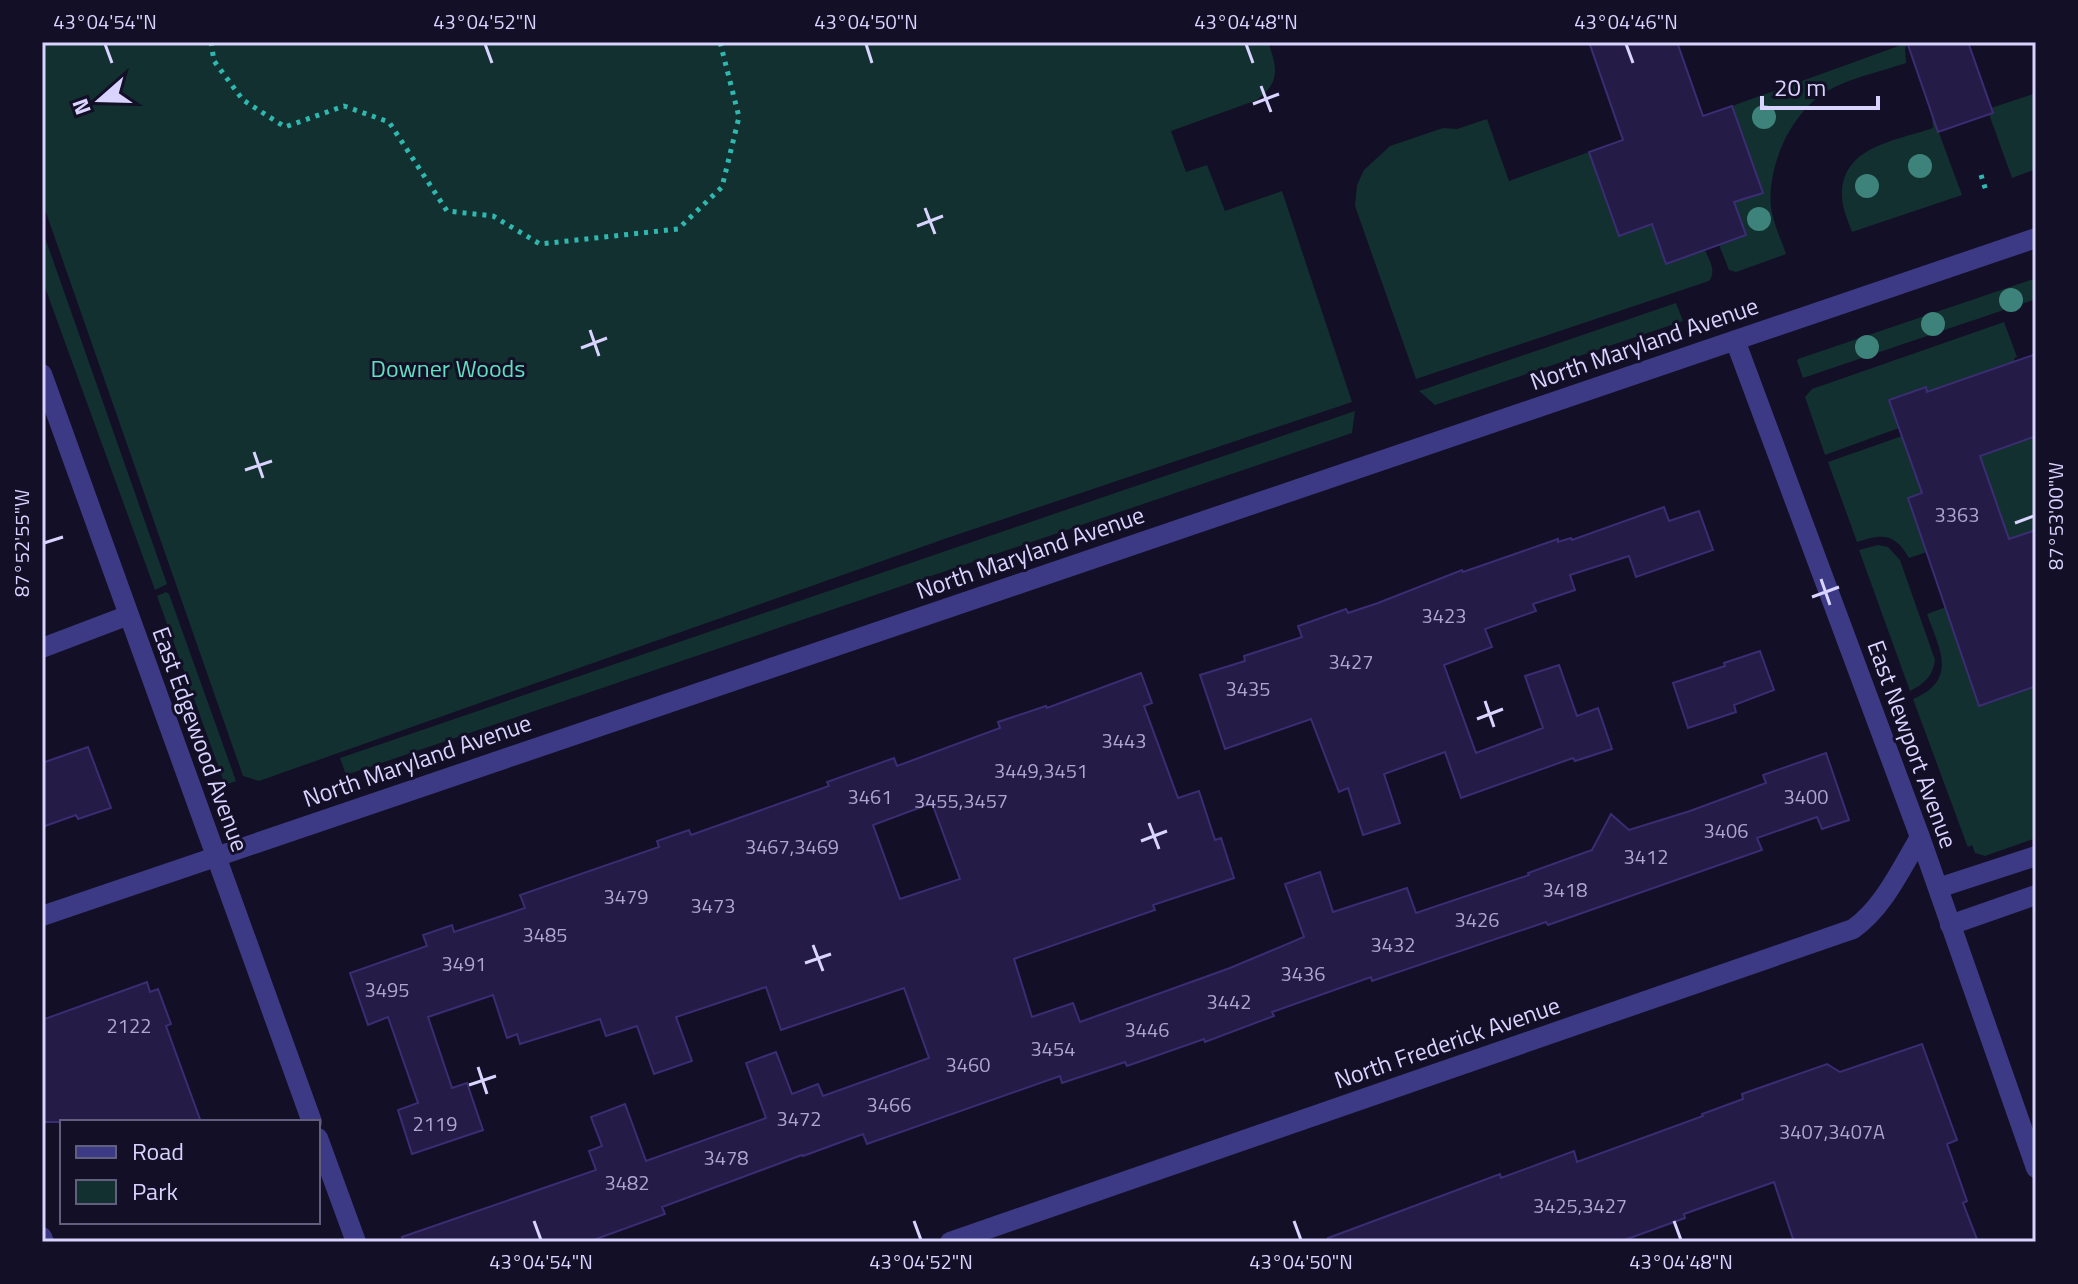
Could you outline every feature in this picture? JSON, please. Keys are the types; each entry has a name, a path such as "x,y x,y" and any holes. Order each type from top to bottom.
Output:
{"street":[{"name":"North Maryland Avenue","path":"42,916 2036,238"},
{"name":"East Newport Avenue","path":"1735,340 1920,837 2036,1168"},
{"name":"East Edgewood Avenue","path":"42,374 311,1120"},
{"path":"42,648 129,615"},
{"name":"North Frederick Avenue","path":"950,1242 1853,929 1867,919 1920,837"},
{"path":"1938,888 2036,856"},
{"path":"1950,925 2036,895"},
{"path":"320,1143 356,1242"}],"path":[{"path":"211,42 214,61 243,100 285,127 344,106 389,122 447,211 493,216 540,244 678,229 722,187 739,117 720,42"},
{"path":"1981,175 1987,194"}],"green space":[{"name":"Downer Woods","path":"42,42 1268,42 1275,74 1265,93 1257,100 1171,131 1186,172 1207,165 1225,211 1282,191 1352,402 950,537 259,781 243,776 42,201"},
{"path":"1907,43 1906,63 1833,88 1801,114 1783,143 1771,192 1772,213 1786,254 1736,272 1729,270 1719,245 1746,235 1734,202 1762,192 1732,106"},
{"path":"2036,93 2036,169 2012,178 1989,114 1991,108"},
{"path":"1932,114 1962,195 1852,232 1842,196 1844,179 1851,166 1873,148 1933,128"},
{"path":"1487,119 1509,181 1589,152 1619,236 1652,224 1705,250 1712,269 1709,281 1416,379 1355,206 1357,185 1364,170 1390,146 1443,128 1457,129"},
{"path":"42,229 167,584 155,590 42,279"},
{"path":"2036,278 2036,299 1803,378 1798,359"},
{"path":"1676,303 1683,321 1435,405 1419,391"},
{"path":"2004,322 2017,357 2015,361 1927,392 1925,387 1890,400 1899,428 1825,455 1805,397 1812,389"},
{"path":"1355,411 1352,433 346,775 340,758"},
{"path":"1902,436 1922,493 1908,498 1927,552 1909,558 1898,543 1887,537 1857,542 1828,462"},
{"path":"2036,436 2036,530 2009,539 1975,443"},
{"path":"1878,545 1888,547 1900,560 1935,660 1927,679 1910,691 1859,550"},
{"path":"166,592 236,781 225,785 157,596"},
{"path":"1946,607 1979,705 2036,686 2036,838 1985,856 1975,853 1972,845 1967,845 1913,699 1927,691 1941,673 1940,651 1927,614"}],"building":[{"path":"1589,42 1677,42 1703,116 1732,106 1763,193 1734,202 1746,235 1666,264 1652,224 1619,236 1589,152 1623,140"},
{"path":"1907,42 1968,42 1993,113 1938,132"},
{"path":"2036,354 2036,436 1980,456 2009,539 2036,530 2036,686 1979,706 1908,498 1922,493 1889,400 1926,387 1927,392"},
{"path":"1664,507 1669,521 1699,511 1713,550 1636,577 1629,556 1570,575 1575,590 1533,604 1536,611 1485,629 1492,647 1444,665 1476,753 1543,728 1525,676 1559,665 1577,716 1598,708 1612,749 1575,761 1573,758 1461,798 1445,752 1384,774 1400,823 1363,835 1348,788 1339,792 1311,719 1225,749 1200,675 1245,661 1244,656 1302,637 1298,626 1346,609 1348,613 1462,570 1558,539 1558,542 1572,540"},
{"path":"1760,651 1774,690 1734,705 1736,712 1688,728 1673,683"},
{"path":"1141,673 1152,703 1144,706 1178,798 1199,791 1215,840 1221,838 1234,878 1153,905 1155,910 1014,959 1032,1017 1073,1003 1080,1022 1230,968 1304,937 1285,884 1320,872 1333,912 1407,888 1416,913 1592,850 1611,814 1629,830 1766,783 1763,775 1826,753 1849,820 1822,829 1817,817 1757,838 1762,850 1548,925 1546,922 1372,981 1371,977 1272,1012 1274,1016 1205,1042 1204,1039 1127,1066 1125,1062 1062,1083 1060,1076 867,1144 863,1134 662,1207 665,1214 588,1242 403,1242 402,1237 596,1170 589,1151 602,1146 591,1117 625,1104 646,1161 766,1118 746,1063 776,1052 792,1094 818,1084 823,1096 929,1058 904,988 781,1030 766,987 676,1017 692,1061 654,1074 637,1026 606,1036 600,1019 520,1044 517,1034 507,1038 493,995 428,1017 452,1088 467,1083 483,1130 412,1154 398,1110 418,1103 388,1017 368,1025 350,973 427,946 423,935 452,925 454,932 525,908 520,895 659,847 657,841 689,830 691,835 829,786 827,782 894,758 897,766 1000,728 998,722 1047,708","holes":["932,803 960,879 900,899 873,825"]},
{"path":"88,747 111,808 78,819 76,815 42,827 42,763"},
{"path":"147,982 150,992 158,989 171,1024 166,1026 200,1120 42,1122 42,1020"},
{"path":"1922,1044 1957,1140 1947,1144 1967,1201 1963,1203 1978,1242 1794,1242 1774,1182 1684,1214 1685,1218 1619,1242 1328,1242 1328,1238 1500,1174 1501,1178 1574,1151 1577,1162 1703,1116 1743,1099 1742,1094 1827,1064 1840,1072"}]}
